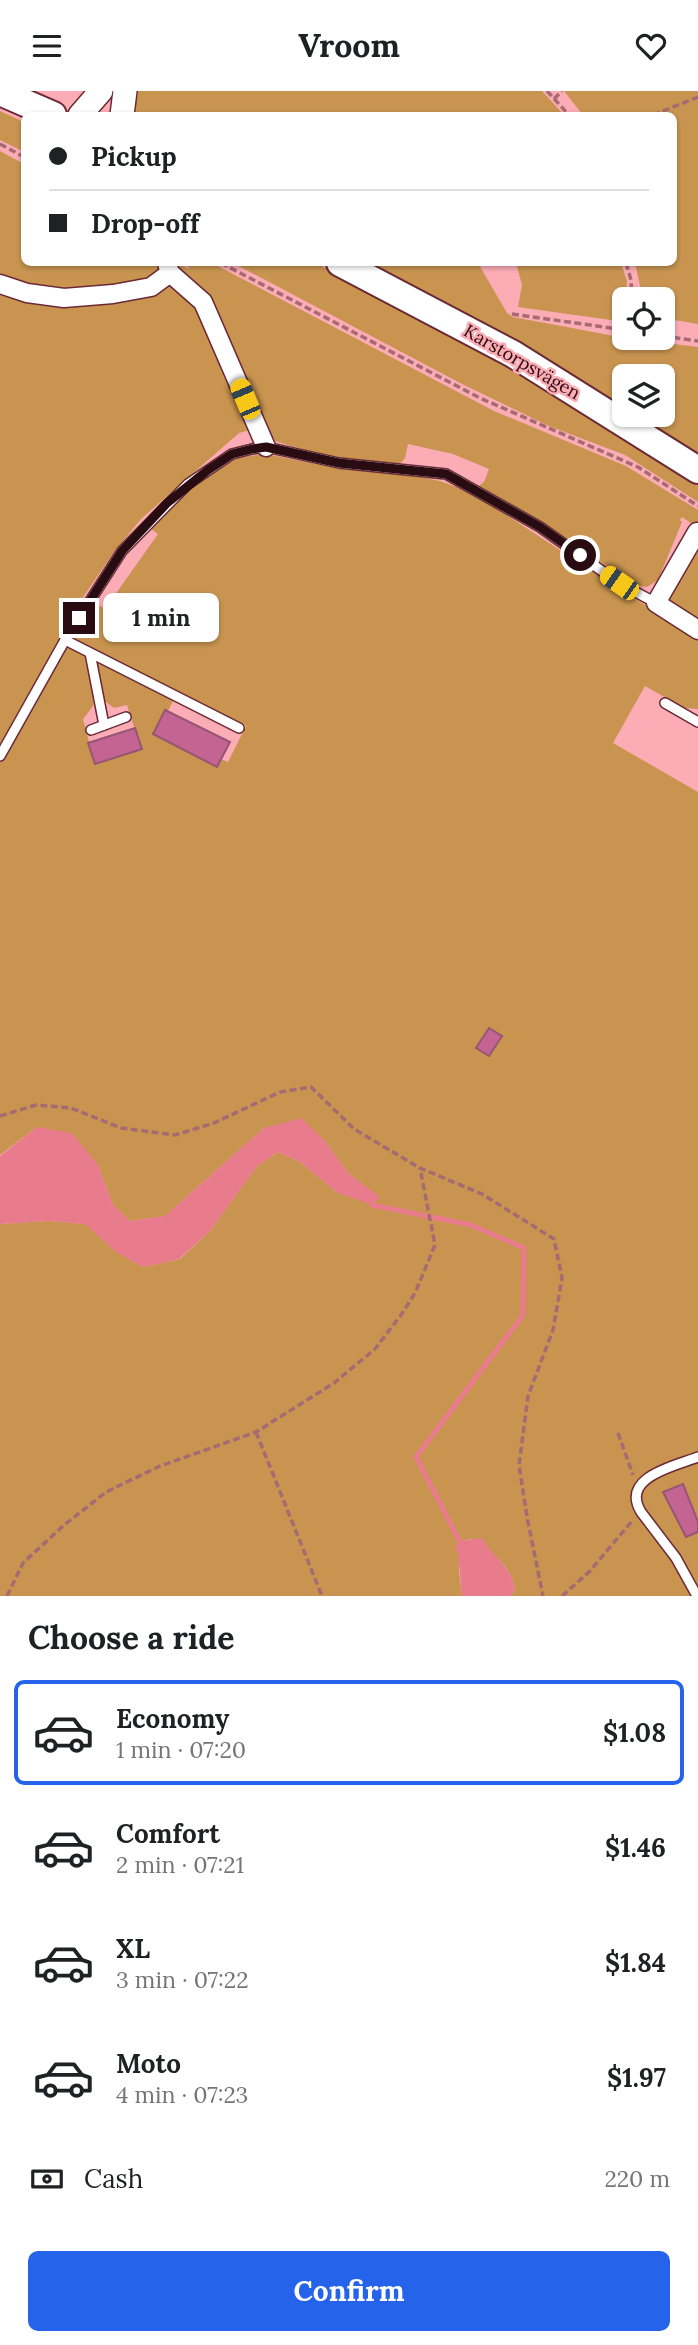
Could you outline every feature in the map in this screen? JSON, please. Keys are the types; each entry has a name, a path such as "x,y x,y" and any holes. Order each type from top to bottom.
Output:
{"main road":[{"path":"0,92 46,112"},
{"name":"Karstorpsvägen","path":"346,266 513,354 698,470"}],"street":[{"path":"82,112 100,91"},
{"path":"122,112 125,91"},
{"path":"0,285 27,293 64,298 113,294 151,287 169,268 202,302 266,447"},
{"path":"697,531 656,603 698,630"}],"lane":[{"path":"0,755 65,640 122,551 188,484 232,454 252,449 266,447 339,463 446,474 540,527 619,583 656,603"},
{"path":"65,640 239,728"},
{"path":"90,653 104,725"},
{"path":"665,703 698,722"},
{"path":"91,730 126,717"},
{"path":"697,1596 676,1558 636,1505 635,1495 638,1486 646,1478 698,1457"}],"path":[{"path":"547,91 566,112"},
{"path":"554,99 562,91"},
{"path":"660,112 698,97"},
{"path":"0,144 21,154"},
{"path":"227,266 480,398 638,467 698,506"},
{"path":"627,266 631,287"},
{"path":"512,314 612,328"},
{"path":"675,338 698,341"},
{"path":"0,1116 36,1105 71,1108 121,1128 175,1135 214,1123 280,1092 311,1087 354,1129 420,1168 482,1194 554,1239 562,1278 553,1331 528,1396 519,1465 543,1596"},
{"path":"7,1596 23,1563 63,1526 106,1492 160,1466 256,1432 334,1383 375,1349 415,1293 435,1245 420,1168"},
{"path":"256,1432 321,1596"},
{"path":"618,1433 638,1486"},
{"path":"562,1596 589,1572 641,1512"}],"shaded area":[{"path":"134,91 542,91 561,112 134,112"},
{"path":"564,91 698,91 698,324 675,320 675,287 640,287 636,266 677,266 677,112 581,112"},
{"path":"0,111 21,121 21,150 0,140"},
{"path":"0,151 21,162 21,266 183,266 189,269 188,266 218,266 494,411 626,466 698,510 698,528 682,517 658,580 647,587 636,585 537,520 479,486 484,482 489,469 453,454 408,444 405,458 400,464 368,462 322,454 275,441 267,425 239,433 141,519 114,552 79,603 0,744"},
{"path":"239,266 322,266 503,365 698,486 698,502 625,455 549,426 462,384"},
{"path":"375,266 480,266 507,313 513,317 612,336 612,350 675,350 675,344 698,347 698,455 654,427 675,427 675,364 612,364 612,401 504,337"},
{"path":"517,266 622,266 627,281 627,287 612,287 612,320 518,307 522,285"},
{"path":"266,454 326,466 401,473 440,481 473,493 633,598 698,635 698,709 684,708 645,686 613,743 698,792 698,1596 511,1596 515,1588 509,1573 492,1554 472,1539 460,1541 459,1572 462,1596 0,1596 0,1224 48,1221 85,1224 116,1251 143,1267 180,1259 209,1232 257,1166 278,1152 300,1162 338,1193 379,1197 349,1174 323,1139 264,1128 165,1216 130,1221 113,1205 98,1165 37,1127 0,1155 0,761 65,644 84,654 94,701 83,719 95,764 141,749 127,705 114,708 105,701 97,662 173,701 168,711 165,710 153,734 217,767 221,759 228,762 246,726 73,640 95,603 105,609 158,534 148,527 201,480 235,458"},
{"path":"698,552 698,624 674,608 669,601 669,594 675,579"},
{"path":"301,1118 323,1139 349,1174 380,1197 372,1205 338,1193 300,1162 278,1152 257,1166 209,1232 179,1259 143,1267 116,1252 85,1224 48,1221 0,1224 0,1156 37,1127 72,1133 98,1165 113,1205 130,1221 165,1216 264,1128"},
{"path":"482,1538 510,1574 515,1588 511,1596 462,1596 458,1553 455,1547 460,1541"}],"building":[{"path":"165,710 230,742 217,767 153,734"},
{"path":"135,728 142,749 95,764 88,743"},
{"path":"489,1028 502,1036 489,1056 476,1048"},
{"path":"683,1484 698,1522 698,1532 686,1537 663,1492"}],"waterway":[{"path":"372,1205 471,1225 524,1248 523,1315 416,1457 462,1546"}],"route":[{"path":"79,618 122,551 167,503 188,484 232,454 266,447 339,463 446,474 540,527 580,555"}]}
